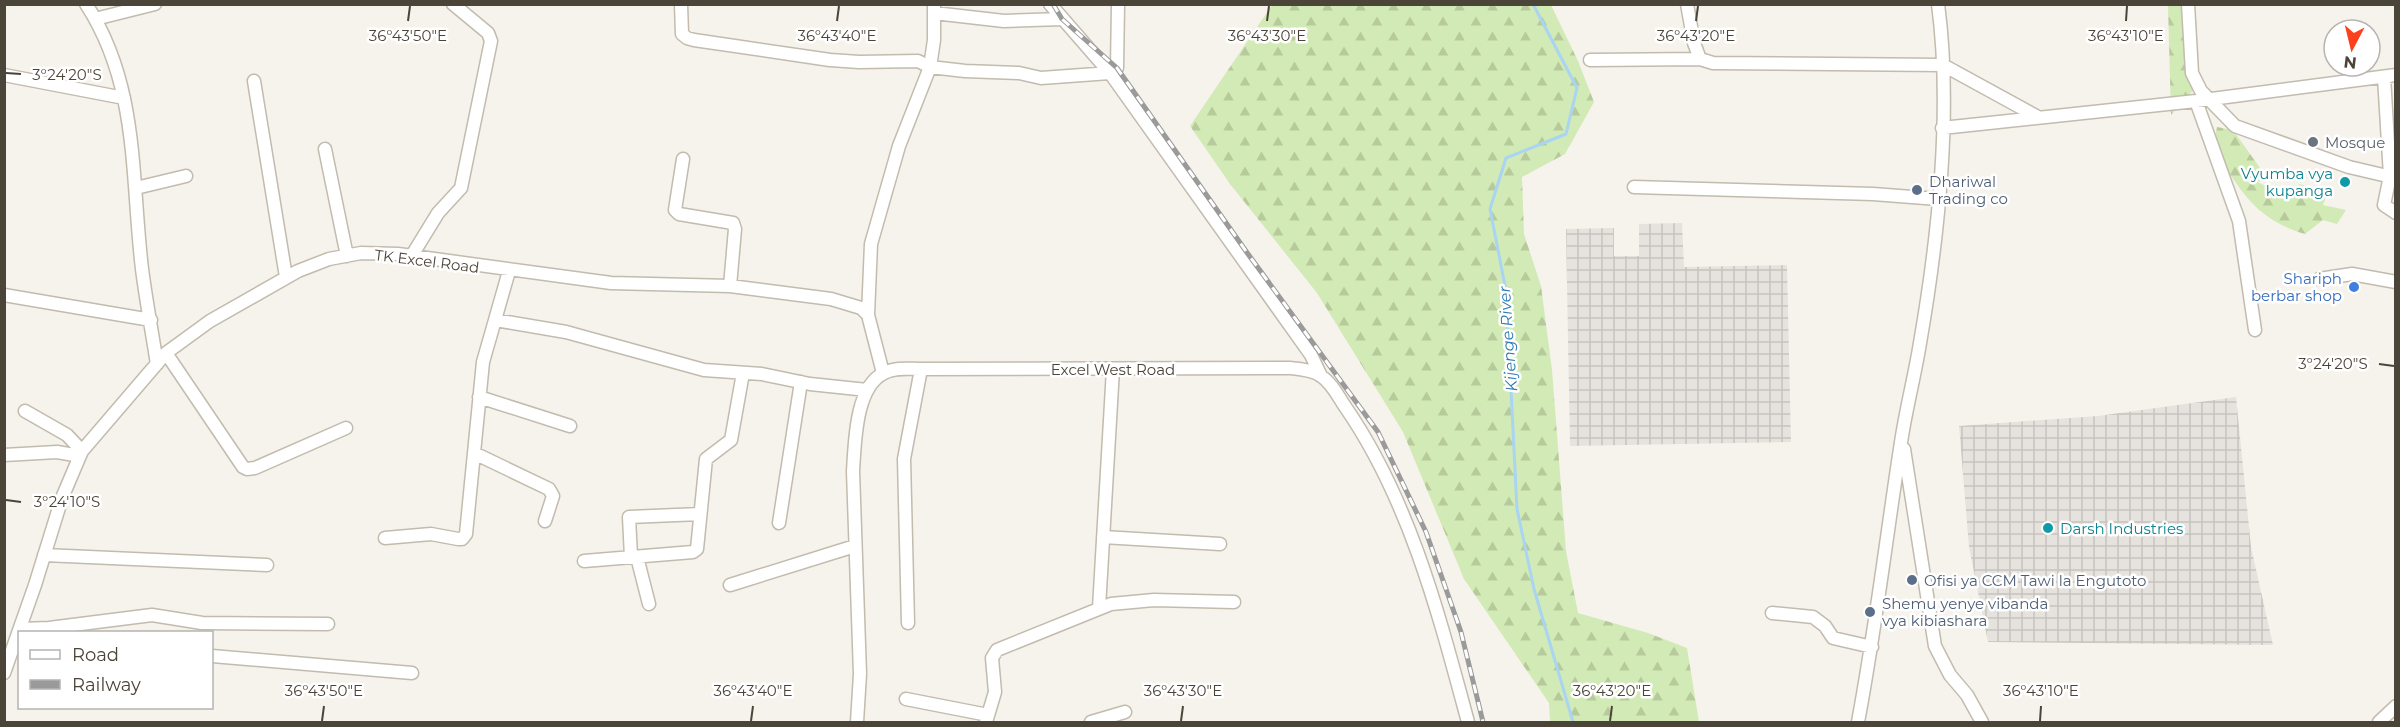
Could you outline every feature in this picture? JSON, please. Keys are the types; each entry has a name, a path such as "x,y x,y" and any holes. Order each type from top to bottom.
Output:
{"street":[{"path":"86,4 114,57 124,98 136,188 142,269 157,364"},
{"path":"95,19 155,4"},
{"path":"411,256 430,225 461,188 491,41 488,33 453,4"},
{"path":"681,4 682,32 687,38 830,60 918,61 930,67 1019,73 1041,78 1113,70"},
{"path":"1050,4 1113,70 1311,356 1321,376 1358,426 1388,483 1434,599 1468,723"},
{"path":"1687,4 1694,43 1700,59"},
{"path":"1858,723 1872,647 1902,435 1920,343 1938,199 1943,65 1938,4"},
{"path":"2188,4 2192,73 2201,91 2235,126 2349,167 2393,175"},
{"path":"1113,70 1114,8"},
{"path":"857,723 860,674 855,546 855,448 859,414 867,390 883,373 868,315 869,259 872,236 902,138 930,67 934,40 934,9 1004,21 1062,19"},
{"path":"1590,60 1700,59 1713,63 1943,65 2038,117"},
{"path":"4,75 124,98"},
{"path":"1942,128 2196,101 2390,76 2393,175 2384,205 2396,213"},
{"path":"254,81 286,278"},
{"path":"2196,101 2239,221 2255,330"},
{"path":"325,149 347,256"},
{"path":"683,159 675,210 679,214 733,223 735,229 730,286"},
{"path":"136,188 186,176"},
{"path":"1634,187 1873,194 1938,199"},
{"name":"TK Excel Road","path":"20,631 62,498 81,453 166,353 210,321 286,278 329,259 361,253 411,256 611,284 730,286 831,299 861,308 868,315"},
{"path":"385,538 431,534 458,539 466,534 483,362 509,271"},
{"path":"2319,279 2352,274 2396,282"},
{"path":"4,295 151,320"},
{"path":"495,320 601,340 704,370 772,376 867,390"},
{"path":"166,353 243,467 247,469 255,468 346,428"},
{"name":"Excel West Road","path":"883,373 895,369 1290,368 1321,376"},
{"path":"908,623 904,459 921,369"},
{"path":"1099,608 1113,369"},
{"path":"584,561 693,552 698,546 705,459 732,440 743,373"},
{"path":"779,524 801,382"},
{"path":"479,397 570,426"},
{"path":"25,411 67,435 81,453"},
{"path":"1902,435 1935,646 1950,675 1967,695 1982,723"},
{"path":"4,455 81,453"},
{"path":"474,453 552,492 553,496 545,521"},
{"path":"649,604 634,557 628,517 700,514"},
{"path":"1103,537 1220,544"},
{"path":"730,585 855,546"},
{"path":"44,555 267,565"},
{"path":"906,699 987,719 995,693 992,658 995,652 1099,608 1149,601 1234,602"},
{"path":"1772,612 1813,617 1825,626 1833,639 1872,647"},
{"path":"21,628 49,628 152,615 202,623 328,624"},
{"name":"TK Excel Road","path":"5,670 18,636"},
{"path":"213,656 412,673"},
{"path":"2379,723 2396,706"},
{"path":"1091,723 1125,712"}],"shaded area":[{"path":"1682,223 1684,267 1787,265 1791,442 1570,446 1566,229 1614,228 1614,256 1639,256 1639,224"},
{"path":"2236,397 2251,547 2273,645 1988,642 1969,547 1959,426 2098,416"}],"green space":[{"path":"1272,5 1551,5 1578,61 1594,102 1565,154 1522,177 1524,234 1541,286 1552,370 1566,551 1578,613 1648,633 1687,648 1699,722 1550,722 1549,703 1464,579 1403,432 1317,293 1230,184 1190,126"},
{"path":"2168,5 2194,5 2198,85 2171,115"},
{"path":"2217,127 2233,130 2265,175 2258,182 2271,189 2297,195 2299,184 2328,191 2323,205 2346,210 2337,224 2323,220 2305,234 2288,228 2261,211 2250,201 2213,148"}],"waterway":[{"name":"Kijenge River","path":"1533,4 1577,88 1566,134 1506,158 1490,209 1506,291 1517,509 1534,589 1573,722"}],"railway":[{"path":"1053,4 1062,19 1117,68 1248,254 1378,432 1426,532 1461,632 1483,722"}],"place":[{"name":"Mosque","path":"2313,142"},
{"name":"Vyumba vya kupanga","path":"2345,182"},
{"name":"Dhariwal Trading co","path":"1917,190"},
{"name":"Shariph berbar shop","path":"2354,287"},
{"name":"Darsh Industries","path":"2048,528"},
{"name":"Ofisi ya CCM Tawi la Engutoto","path":"1912,580"},
{"name":"Shemu yenye vibanda vya kibiashara","path":"1870,612"}]}
